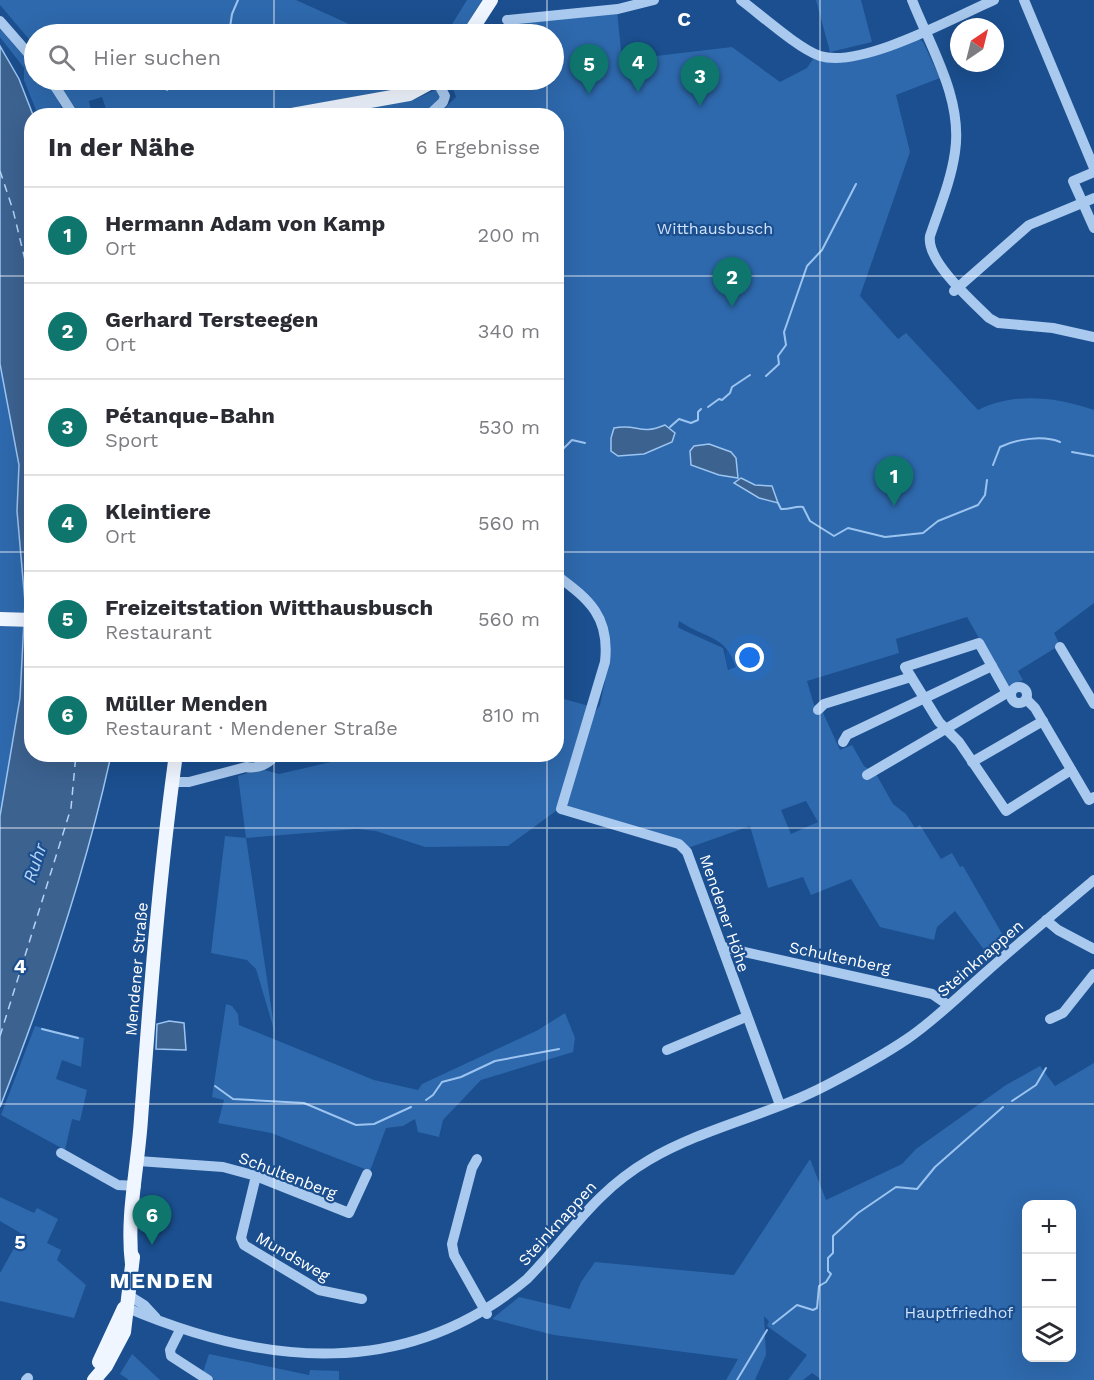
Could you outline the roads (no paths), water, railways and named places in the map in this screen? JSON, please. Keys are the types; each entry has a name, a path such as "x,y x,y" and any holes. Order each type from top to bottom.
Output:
{"main road":[{"path":"476,24 491,0"},
{"path":"331,108 409,94 417,90"},
{"path":"0,619 24,620"},
{"name":"Mendener Straße","path":"96,1379 113,1354 124,1332 132,1264 129,1240 136,1186 151,969 175,762"}],"street":[{"path":"507,20 654,0"},
{"path":"741,0 808,50 828,58 840,59 872,51 994,0"},
{"path":"912,0 943,73 954,107 956,128 951,173 929,243 933,257 956,289 988,318 998,323 1053,328 1094,337"},
{"path":"1024,0 1094,170 1073,181 1094,228"},
{"path":"0,21 24,49"},
{"path":"57,90 69,108"},
{"path":"437,108 446,96 442,90"},
{"path":"956,289 1029,225 1094,198"},
{"name":"Mendener Höhe","path":"564,582 591,604 598,614 607,645 605,662 561,809 682,847 687,852 780,1105"},
{"path":"1009,693 979,643 905,667 923,699 972,762 1006,811 1071,770"},
{"path":"1060,647 1094,704"},
{"path":"843,742 847,735 992,666"},
{"path":"818,710 824,704 911,677"},
{"path":"867,775 1015,688 1022,687 1027,692 1026,699 1043,721 1092,802"},
{"path":"972,762 1043,721"},
{"path":"172,782 189,783 246,766 253,768 268,762"},
{"name":"Steinknappen","path":"126,1301 144,1305 158,1320 180,1330 271,1357 324,1364 353,1363 382,1359 432,1344 487,1314 527,1279 584,1212 627,1173 696,1135 780,1105 827,1085 905,1040 1094,880"},
{"path":"1046,920 1058,930 1094,949"},
{"name":"Schultenberg","path":"722,947 932,994 948,1005"},
{"path":"1050,1019 1063,1014 1094,974"},
{"path":"667,1050 746,1017"},
{"path":"61,1153 117,1185 136,1186"},
{"path":"477,1159 472,1168 452,1244 454,1255 487,1314"},
{"name":"Schultenberg","path":"138,1161 195,1163 224,1167 256,1176 349,1213 367,1174"},
{"name":"Mundsweg","path":"256,1176 241,1238 244,1245 319,1290 362,1299"},
{"path":"180,1330 170,1350 171,1356 208,1380"}],"water":[{"path":"0,46 19,79 30,108 24,108 24,591 17,511 19,465 0,364"},
{"path":"665,425 675,433 672,442 644,454 618,456 611,451 614,428 649,429"},
{"path":"709,444 731,452 736,458 738,478 719,475 691,465 690,451 694,446"},
{"path":"741,478 755,485 772,486 778,503 759,498 734,483"},
{"name":"Ruhr","path":"24,621 24,762 109,762 101,800 63,933 0,1107 0,816 20,698"},
{"path":"169,1021 184,1023 186,1050 156,1049 157,1024"}],"waterway":[{"path":"230,24 238,0"},
{"path":"766,376 779,364 778,356 786,345 784,332 807,266 822,250 856,184"},
{"path":"708,407 719,399 722,400 730,393 732,387 750,375"},
{"path":"670,427 679,419 691,423 698,420 698,412 701,409"},
{"path":"993,465 1000,447 1007,444 1038,438 1060,442"},
{"path":"564,448 572,440 585,443"},
{"path":"1072,452 1094,456"},
{"path":"778,503 781,509 803,507 810,521 834,536 848,528 885,537 923,533 938,521 978,505 985,495 987,480"},
{"path":"42,1029 78,1038"},
{"path":"426,1100 433,1095 442,1082 461,1077 495,1061 559,1049"},
{"path":"1012,1101 1036,1085 1046,1068"},
{"path":"215,1086 233,1099 304,1103 356,1125 374,1124 411,1107"},
{"path":"773,1324 797,1305 813,1310 817,1308 819,1286 826,1282 831,1274 828,1271 828,1258 833,1253 833,1236 858,1213 896,1187 917,1189 935,1167 1003,1107"},
{"path":"737,1380 767,1330"}],"place":[{"name":"Kleintiere","path":"638,92"},
{"name":"Freizeitstation Witthausbusch","path":"589,94"},
{"name":"Pétanque-Bahn","path":"700,106"},
{"name":"Gerhard Tersteegen","path":"732,307"},
{"name":"Hermann Adam von Kamp","path":"894,506"},
{"name":"Müller Menden","path":"152,1245"}],"district":[{"name":"MENDEN","path":"162,1280"}],"park label":[{"name":"Witthausbusch","path":"715,228"},
{"name":"Hauptfriedhof","path":"959,1312"}]}
